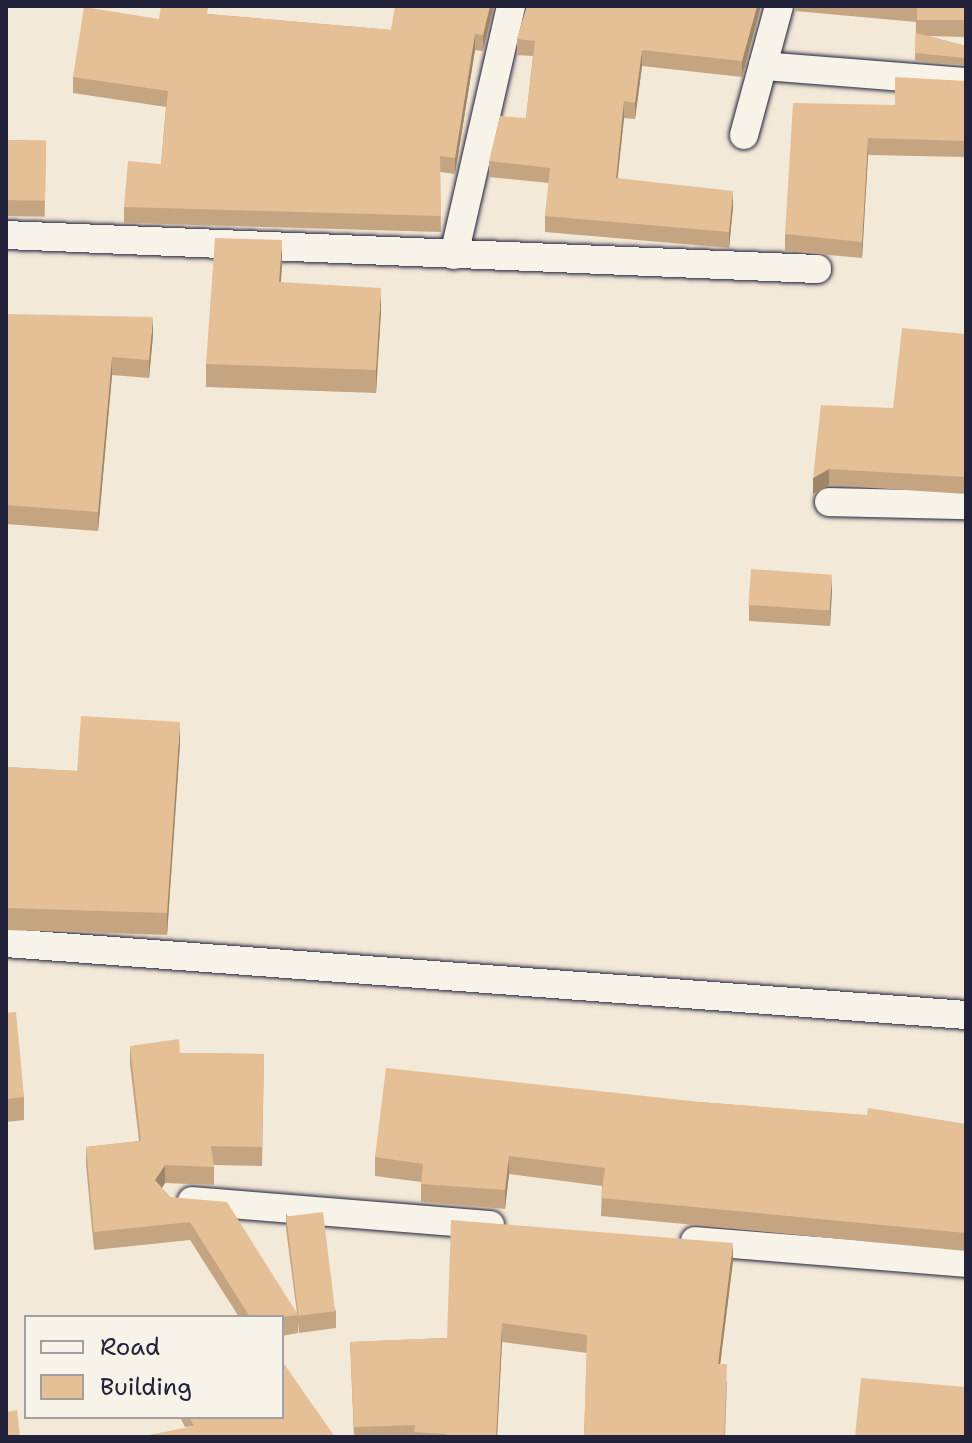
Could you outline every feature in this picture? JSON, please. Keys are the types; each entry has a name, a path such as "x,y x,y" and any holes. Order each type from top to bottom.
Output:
{"street":[{"path":"454,255 511,6"},
{"path":"744,135 779,6"},
{"path":"763,66 966,82"},
{"path":"6,235 817,269"},
{"path":"829,502 966,505"},
{"path":"6,943 966,1015"},
{"path":"172,1199 521,1227"},
{"path":"664,1239 966,1263"}],"building":[{"path":"161,6 193,6 208,8 207,14 391,30 395,6 490,6 483,35 475,34 455,158 440,156 441,216 124,207 128,161 161,164 168,91 73,77 84,7 159,19"},
{"path":"527,6 757,6 742,61 642,50 635,103 624,101 616,178 733,191 729,232 545,216 550,168 489,161 500,116 526,118 535,41 517,39"},
{"path":"917,6 966,6 966,20 917,20"},
{"path":"916,33 966,46 966,58 915,53"},
{"path":"895,77 966,81 966,141 868,138 862,242 785,234 793,103 895,105"},
{"path":"6,140 46,141 45,201 6,200"},
{"path":"215,238 282,240 279,282 381,288 376,370 206,364"},
{"path":"6,314 153,317 149,360 112,357 98,512 6,505"},
{"path":"902,328 966,334 966,477 829,469 813,478 821,405 893,408"},
{"path":"751,569 832,575 829,611 748,605"},
{"path":"81,716 180,722 167,913 6,908 6,767 77,771"},
{"path":"16,1012 24,1097 6,1099 6,1013"},
{"path":"179,1039 180,1053 264,1054 262,1147 211,1146 214,1167 165,1165 155,1180 170,1197 227,1202 298,1315 249,1315 190,1222 94,1232 86,1147 141,1141 130,1046"},
{"path":"386,1068 700,1102 867,1115 868,1108 966,1124 966,1233 601,1198 605,1168 509,1156 505,1190 421,1184 423,1164 375,1157"},
{"path":"323,1212 335,1311 298,1316 286,1217"},
{"path":"451,1220 733,1243 718,1364 727,1364 724,1437 584,1437 587,1335 502,1323 496,1437 446,1437 447,1434 414,1432 415,1425 354,1427 350,1342 447,1338"},
{"path":"284,1364 335,1437 139,1437 194,1426 190,1419 284,1419"},
{"path":"861,1378 966,1387 966,1437 855,1437"},
{"path":"17,1410 20,1437 6,1437 6,1412"}]}
